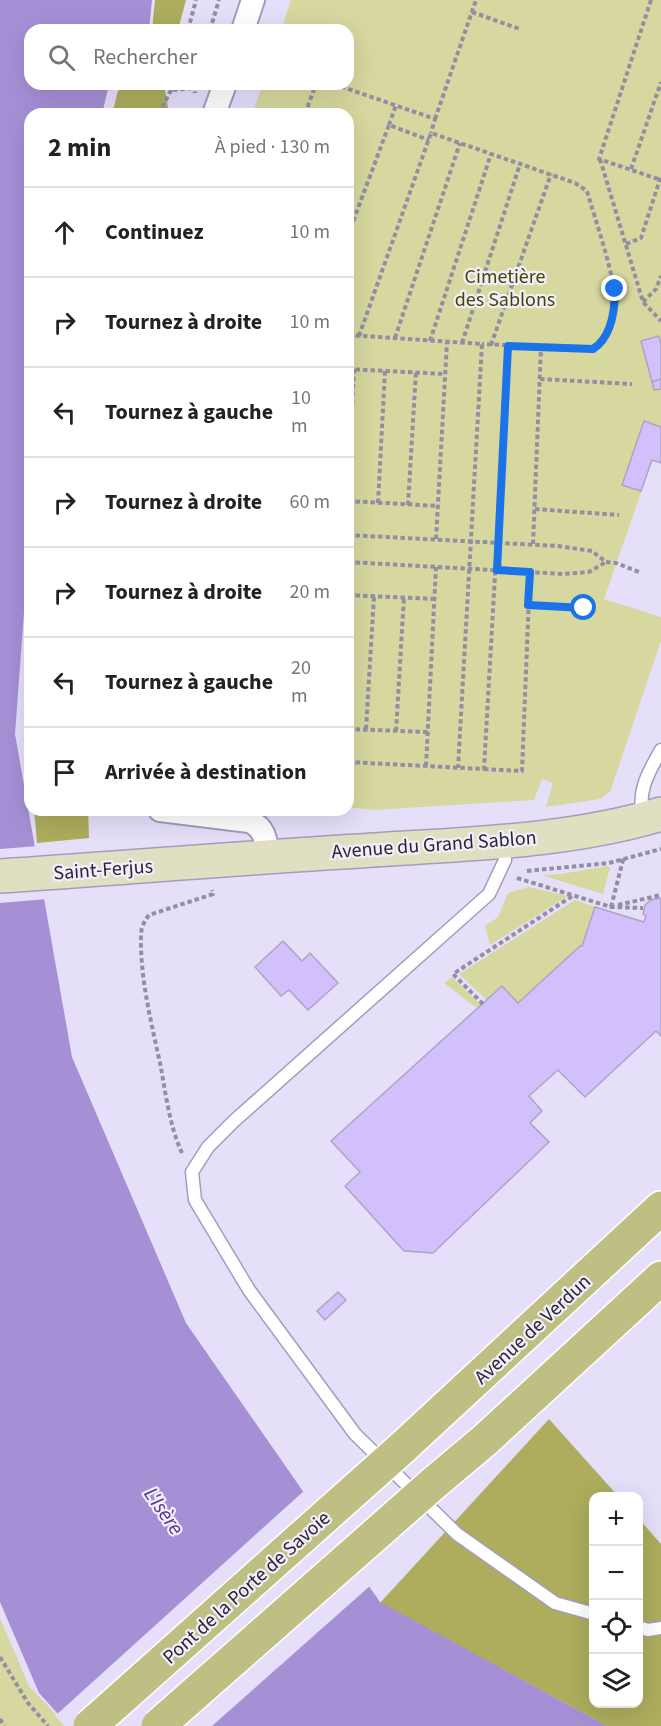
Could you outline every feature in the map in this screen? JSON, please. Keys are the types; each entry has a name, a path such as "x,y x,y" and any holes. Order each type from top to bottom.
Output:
{"main road":[{"name":"Avenue de Verdun","path":"402,1448 661,1208"},
{"path":"158,1726 485,1440 661,1278"},
{"name":"Pont de la Porte de Savoie","path":"90,1726 402,1448"}],"street":[{"path":"245,24 253,0"},
{"path":"216,108 223,90"},
{"path":"209,816 257,824 262,829 268,856"},
{"name":"Avenue du Grand Sablon","path":"207,872 268,856 503,840 562,834 639,820"},
{"name":"Saint-Ferjus","path":"0,876 207,872"}],"lane":[{"path":"639,820 642,790 661,750"},
{"path":"503,840 505,860 489,894 234,1121 208,1147 192,1172 195,1200 249,1290 355,1434 457,1534 555,1603 589,1613"},
{"path":"643,1628 661,1628"}],"path":[{"path":"190,24 196,0"},
{"path":"212,24 219,0"},
{"path":"359,336 476,0"},
{"path":"651,0 599,159 644,302 661,321"},
{"path":"472,12 520,29"},
{"path":"631,170 661,82"},
{"path":"162,108 173,90"},
{"path":"307,108 314,90"},
{"path":"352,90 435,119"},
{"path":"354,218 396,105"},
{"path":"388,125 429,140"},
{"path":"354,336 593,349 602,343 615,309 615,289 587,190 551,174 431,133"},
{"path":"395,338 460,143"},
{"path":"430,341 491,154"},
{"path":"599,159 661,178 640,238 626,244"},
{"path":"462,343 520,164"},
{"path":"491,345 551,174"},
{"path":"644,302 656,289 661,276"},
{"path":"436,539 447,342"},
{"path":"458,768 482,344"},
{"path":"484,769 508,346"},
{"path":"533,544 541,347"},
{"path":"354,369 445,374"},
{"path":"378,503 385,371"},
{"path":"408,505 416,372"},
{"path":"540,379 632,384"},
{"path":"354,501 438,506"},
{"path":"535,509 619,515"},
{"path":"354,535 533,544 592,551 607,562 639,572"},
{"path":"354,562 563,573 588,572 607,562"},
{"path":"426,766 436,567"},
{"path":"354,762 522,771 530,572"},
{"path":"354,595 435,599"},
{"path":"366,729 374,596"},
{"path":"396,731 404,597"},
{"path":"528,605 584,608"},
{"path":"354,729 428,732"},
{"path":"611,907 639,820"},
{"path":"192,1172 178,1144 170,1112 144,984 141,936 142,924 148,915 213,894 207,872"},
{"path":"499,872 611,907 644,908"},
{"path":"483,1004 453,974 574,895"},
{"path":"611,907 661,895"},
{"path":"0,1657 28,1703 48,1726"},
{"path":"0,1719 4,1726"}],"green space":[{"name":"Cimetière des Sablons","path":"291,0 661,0 661,463 652,461 604,599 661,617 661,641 610,792 600,799 546,807 553,783 542,779 534,800 373,810 354,808 354,108 254,108 261,90 354,90 354,24 283,24"},
{"path":"608,866 610,868 603,894 541,875 561,874"},
{"path":"529,887 568,896 490,945 485,926 498,917 508,893"},
{"path":"575,900 595,907 582,946 579,946 518,1003 502,986 487,1000 459,974"},
{"path":"452,977 481,1005 478,1009 444,983"},
{"path":"0,1618 29,1686 67,1726 0,1726"}],"shaded area":[{"path":"155,0 186,0 180,24 153,24"},
{"path":"165,90 168,108 114,108 118,91"},
{"path":"35,816 88,816 89,838 37,843"},
{"path":"549,1419 614,1492 589,1492 589,1708 643,1708 643,1524 661,1544 661,1726 607,1726 380,1603"}],"water":[{"name":"L'Isère","path":"0,0 152,0 150,24 24,24 24,90 108,90 103,108 24,108 24,612 15,734 24,785 24,816 29,816 72,1057 186,1323 380,1602 607,1726 69,1726 39,1693 0,1602"}],"pier":[{"path":"38,846 47,899 0,903 0,849"},
{"path":"305,1490 371,1585 212,1726 65,1726 55,1716"}],"building":[{"path":"659,336 661,379 652,382 641,341"},
{"path":"661,379 661,389 654,390 652,382"},
{"path":"644,421 661,427 661,463 652,460 641,491 622,485"},
{"path":"661,898 661,1036 656,1031 585,1097 558,1070 529,1096 542,1111 530,1123 549,1142 433,1253 404,1251 345,1186 360,1172 331,1141 502,986 518,1003 582,946 595,907 644,922 645,905 651,900"},
{"path":"283,941 302,961 310,953 338,983 308,1010 289,990 281,996 255,967"},
{"path":"338,1292 346,1300 325,1320 317,1311"}],"route":[{"path":"584,608 528,605 530,572 497,570 508,346 593,349 602,343 615,309 615,289"}]}
